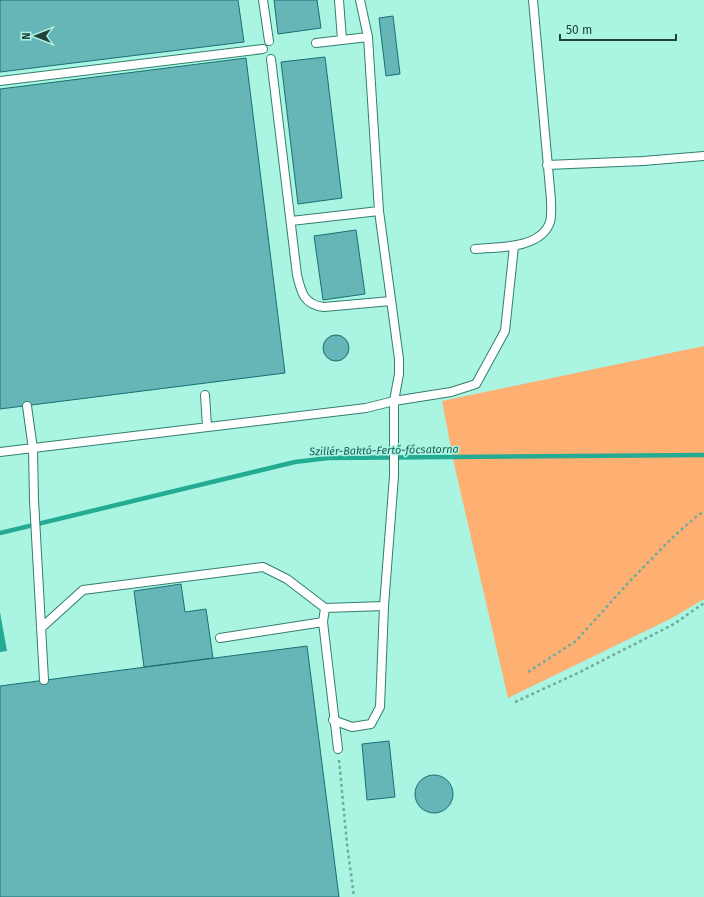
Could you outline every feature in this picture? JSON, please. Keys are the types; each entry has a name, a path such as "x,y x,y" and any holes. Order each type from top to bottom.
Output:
{"lane":[{"path":"263,0 269,41"},
{"path":"339,0 342,40"},
{"path":"333,720 352,727 371,724 380,707 384,606 394,476 394,401 399,374 399,359 379,211 368,37 360,0"},
{"path":"474,249 514,246 526,243 536,238 543,232 550,222 551,211 533,0"},
{"path":"316,43 368,37"},
{"path":"0,81 263,49"},
{"path":"272,60 297,275 304,296 316,306 324,307 391,301"},
{"path":"547,165 643,161 704,156"},
{"path":"291,221 379,211"},
{"path":"0,452 366,408 394,401 452,392 476,384 505,331 514,246"},
{"path":"205,395 207,426"},
{"path":"27,406 33,449 36,546 44,680"},
{"path":"41,628 83,590 263,568 287,579 325,608 384,606"},
{"path":"325,608 323,622 333,720 338,749"},
{"path":"220,638 323,622"}],"path":[{"path":"528,672 576,641 629,582 672,538 698,515 704,512"},
{"path":"515,702 576,674 674,624 704,603"},
{"path":"338,749 347,844 354,897"}],"shaded area":[{"path":"704,346 704,599 672,618 508,698 455,468 442,401"},
{"path":"0,612 7,651 0,652"}],"building":[{"path":"0,0 238,0 244,42 0,72"},
{"path":"274,0 317,0 321,28 278,34"},
{"path":"393,16 400,74 386,76 379,18"},
{"path":"325,57 342,198 298,204 281,62"},
{"path":"246,58 285,373 0,409 0,89"},
{"path":"356,230 365,294 323,300 314,236"},
{"path":"336,335 346,338 349,348 346,358 336,361 326,358 323,348 326,338"},
{"path":"181,584 185,612 206,609 213,658 144,667 134,591"},
{"path":"307,646 339,897 0,897 0,686"},
{"path":"389,741 395,797 367,800 362,744"},
{"path":"434,775 444,778 450,784 453,794 450,804 444,810 434,813 424,810 418,804 415,794 418,784 424,778"}],"waterway":[{"name":"Szillér-Baktó-Fertő-főcsatorna","path":"0,533 295,462 328,458 704,455"}]}
